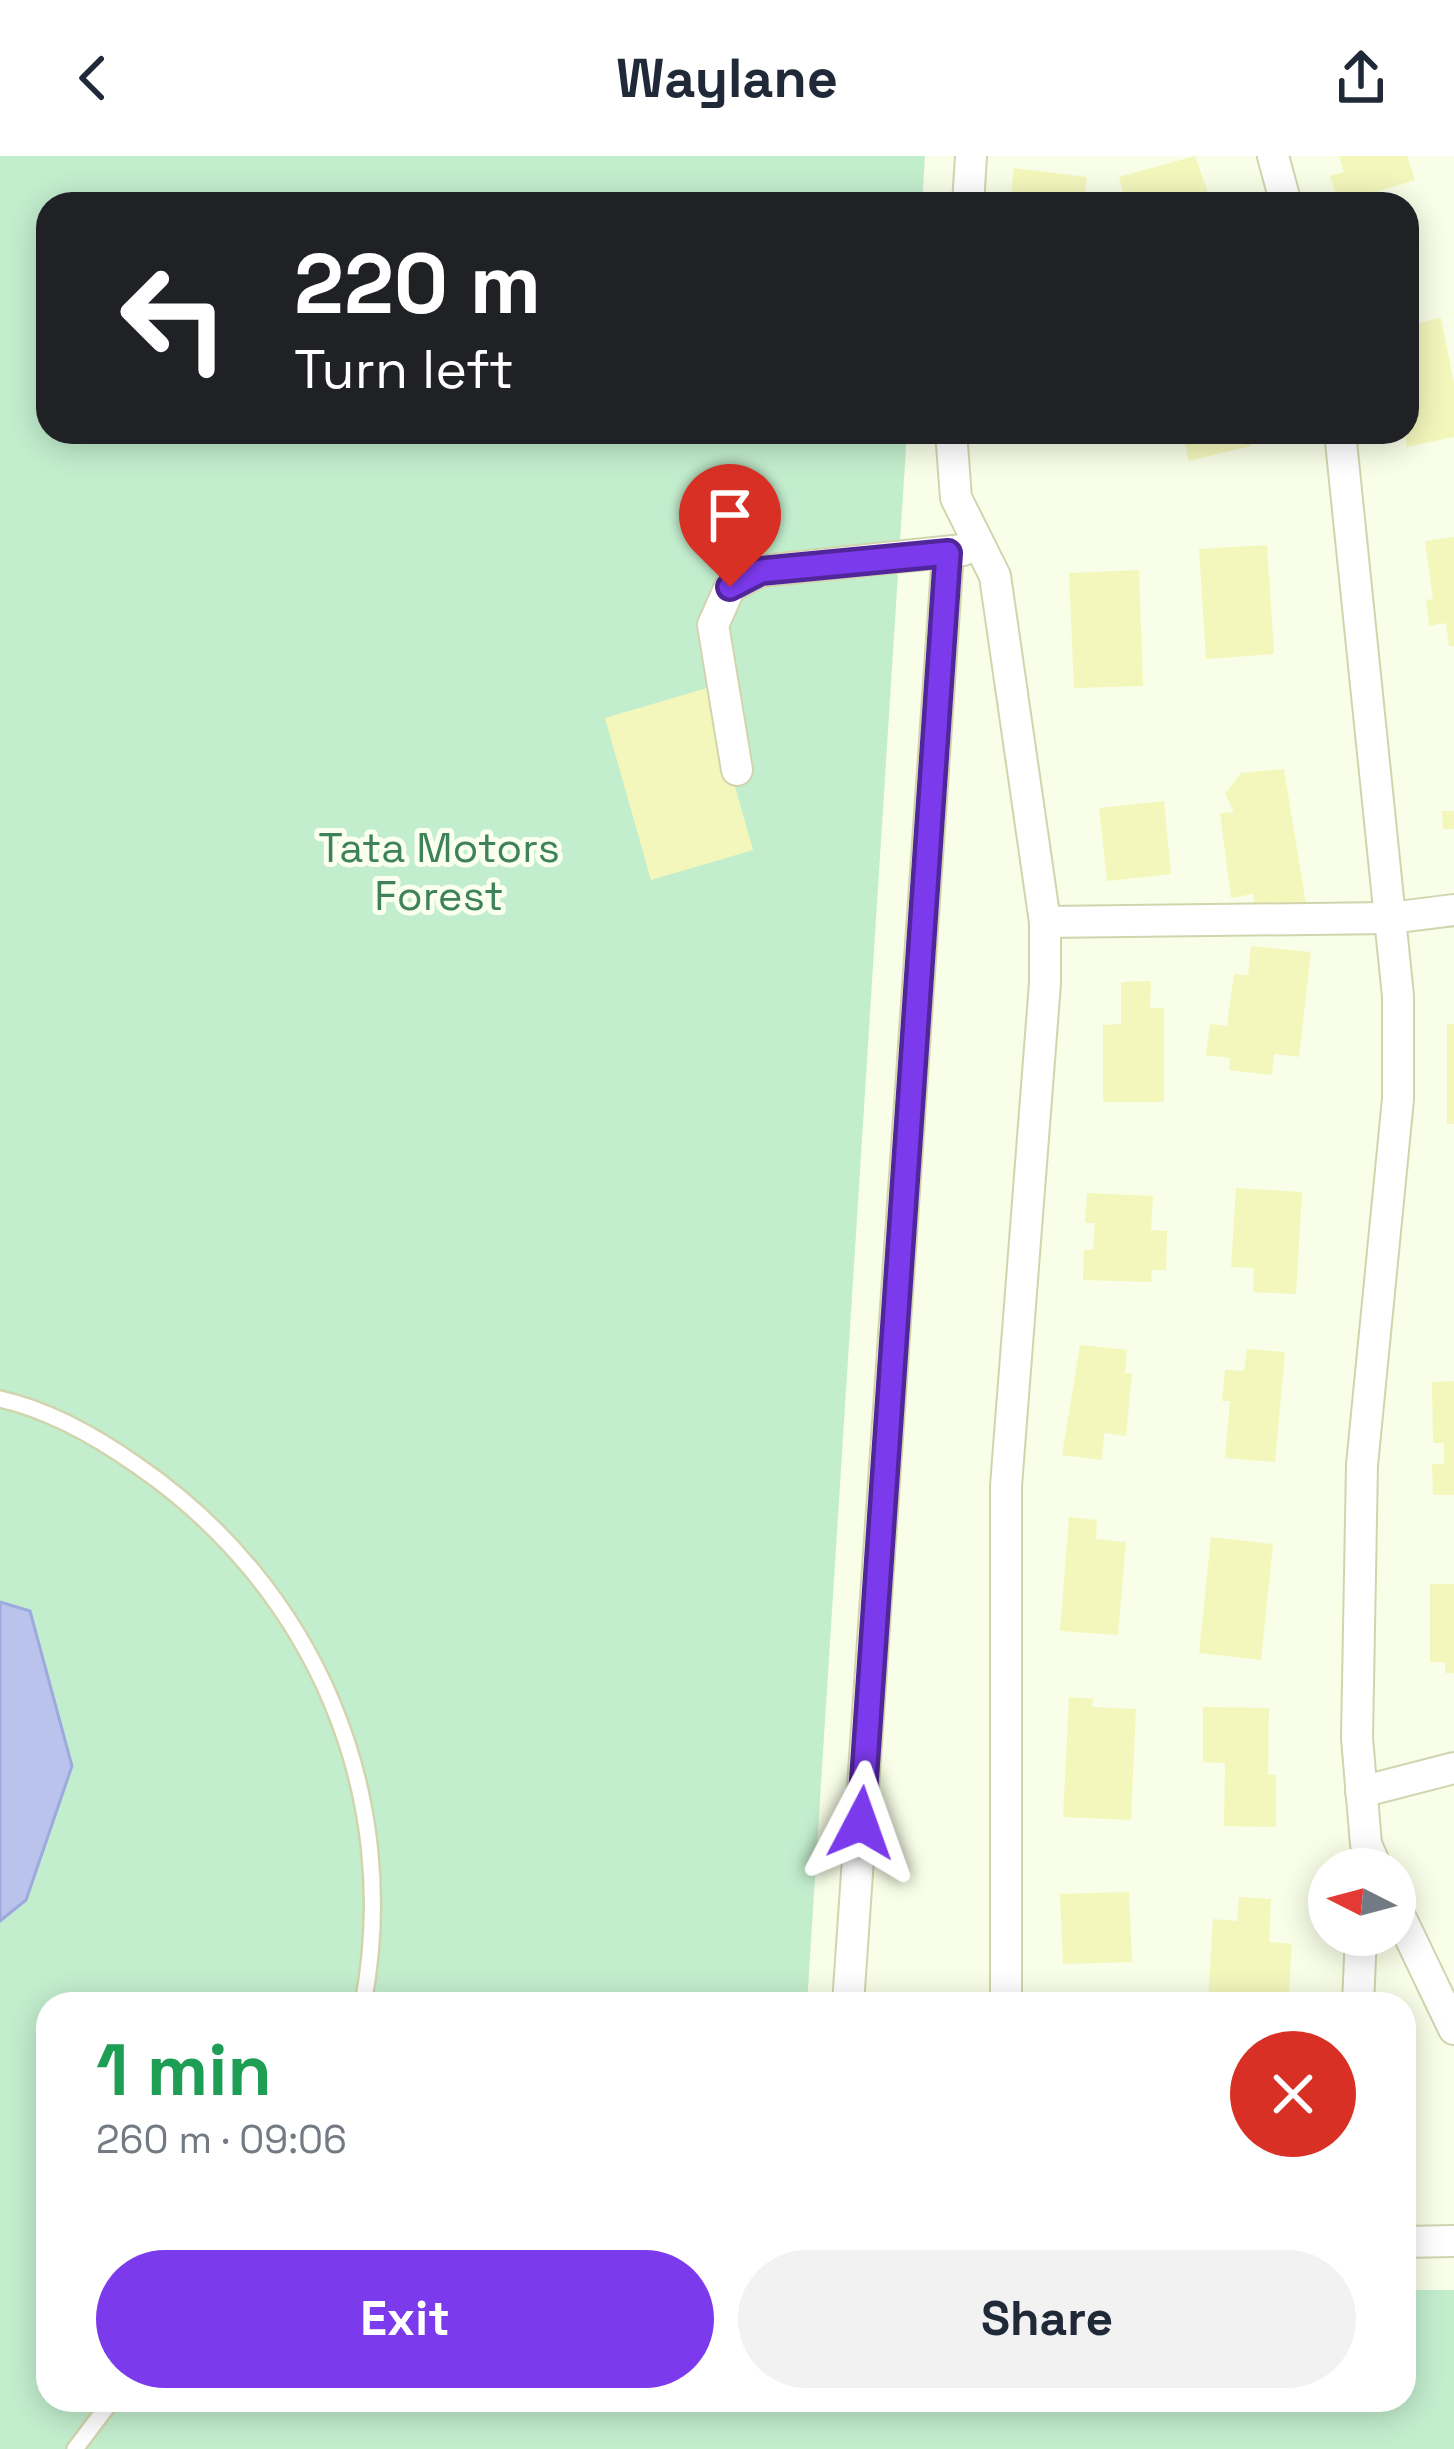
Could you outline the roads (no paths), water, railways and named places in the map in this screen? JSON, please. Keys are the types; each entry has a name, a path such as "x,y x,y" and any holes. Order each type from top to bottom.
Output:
{"street":[{"path":"969,192 971,156"},
{"path":"1273,156 1283,192"},
{"path":"952,444 956,498 995,576 1045,922 1045,983 1006,1486 1006,1992"},
{"path":"1341,444 1398,996 1398,1100 1362,1465 1357,1738 1367,1848"},
{"path":"737,770 713,625 730,587 761,571 980,547"},
{"path":"849,1992 948,553"},
{"path":"1045,922 1390,918 1454,910"},
{"path":"1361,1792 1454,1768"},
{"path":"1416,1950 1454,2030"},
{"path":"1359,1992 1360,1956"},
{"path":"1416,2242 1454,2241"}],"lane":[{"path":"0,1399 102,1441 195,1505 266,1584 327,1685 353,1751 375,1883 374,1949 366,1992"},
{"path":"75,2449 103,2412"}],"water":[{"path":"0,1602 30,1611 72,1766 26,1900 0,1921"}],"park label":[{"name":"Tata Motors Forest","path":"439,871"}]}
